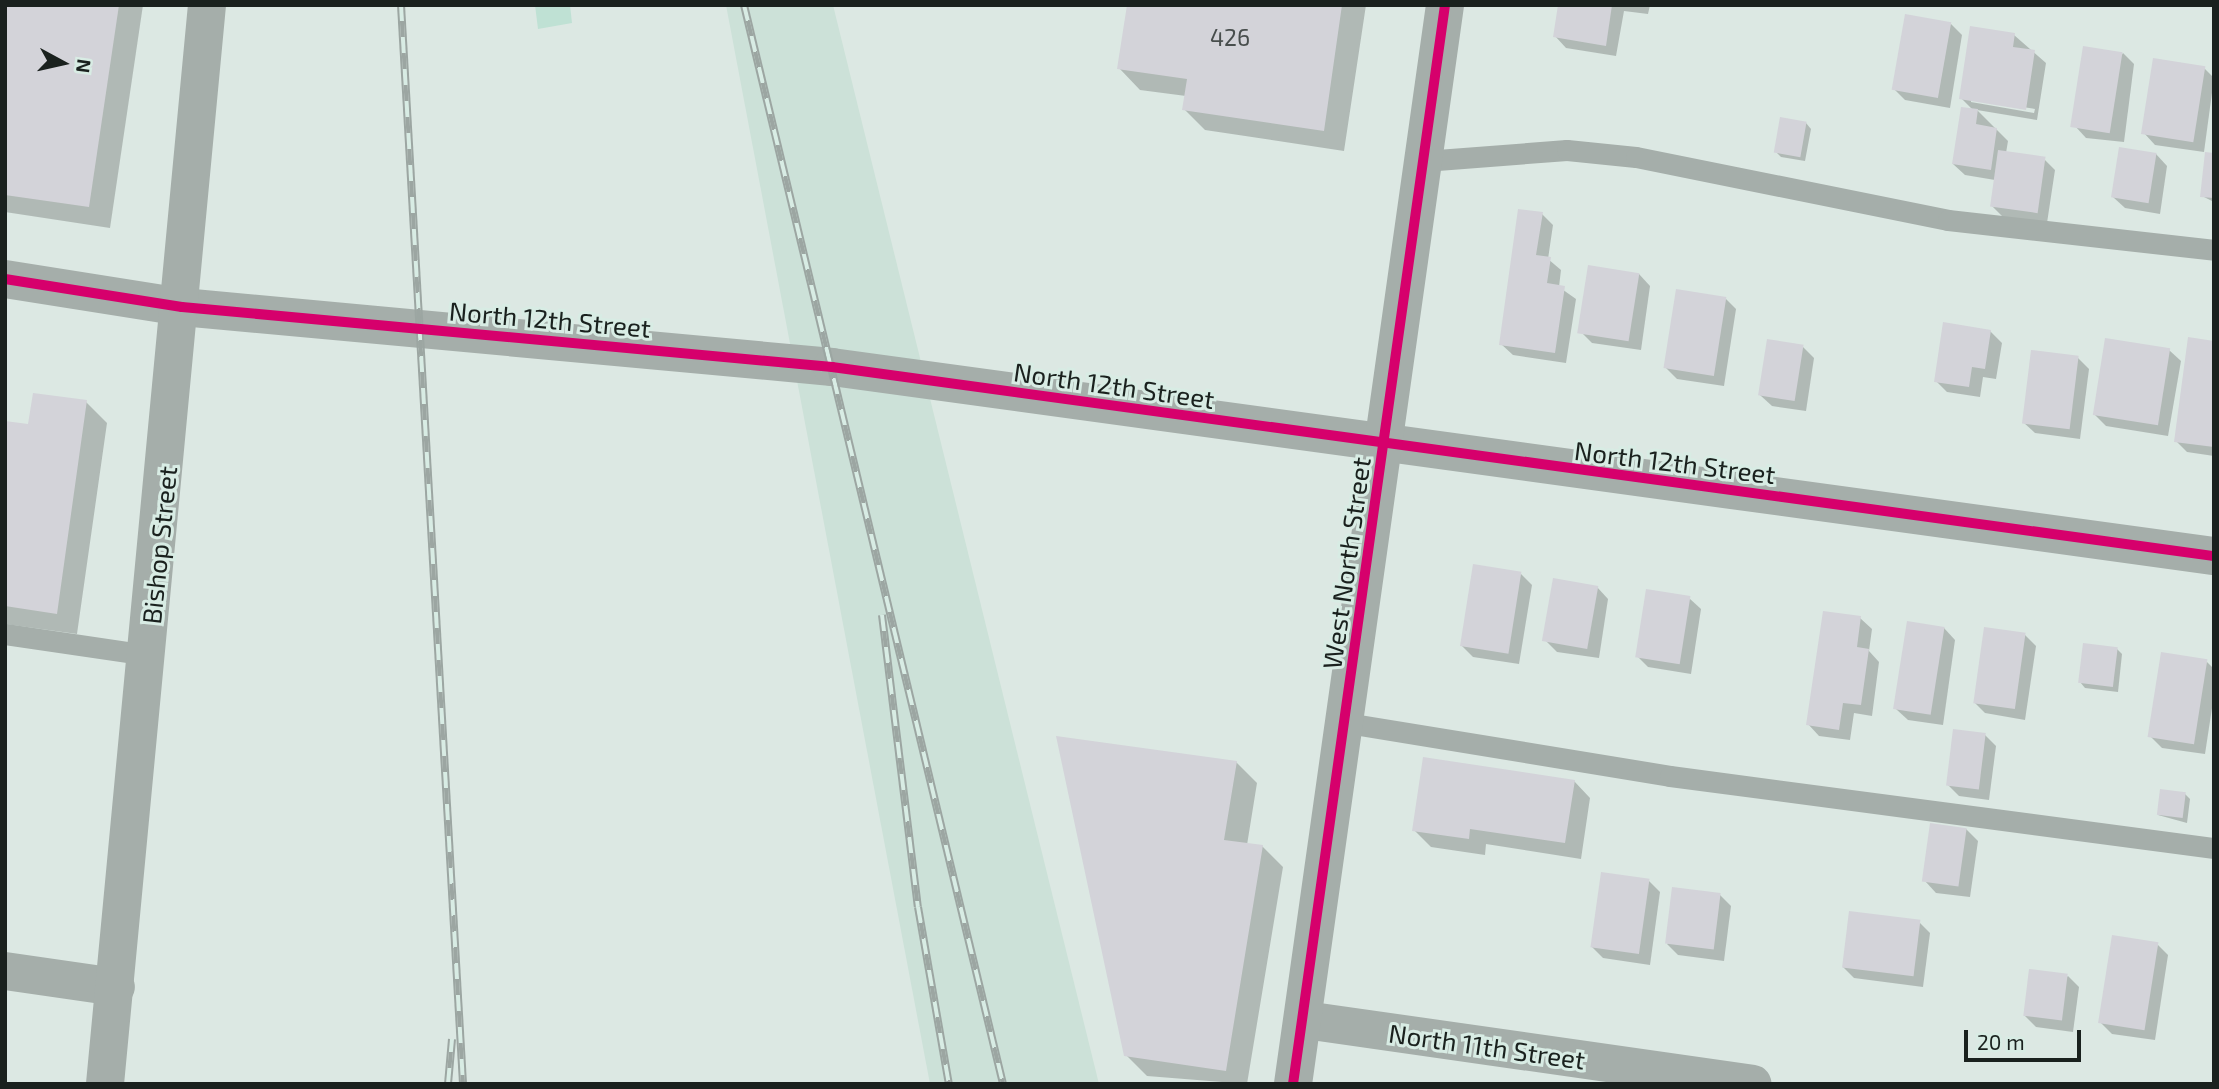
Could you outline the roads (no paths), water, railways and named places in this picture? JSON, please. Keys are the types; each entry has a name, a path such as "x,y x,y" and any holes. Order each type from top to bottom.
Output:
{"street":[{"name":"Bishop Street","path":"105,1084 182,307 207,5"},
{"name":"West North Street","path":"1293,1084 1305,1020 1347,723 1445,5"},
{"name":"North 12th Street","path":"5,279 182,307 832,367 1385,447 2214,556"},
{"path":"5,971 116,987"},
{"name":"North 11th Street","path":"1305,1020 1752,1084"}],"lane":[{"path":"1424,161 1567,150 1636,157 1948,220 2214,250"},
{"path":"5,634 148,655"},
{"path":"1347,723 1670,776 2214,848"}],"railway":[{"path":"401,5 463,1084"},
{"path":"744,5 1003,1084"},
{"path":"882,615 918,907 949,1084"},
{"path":"448,1084 452,1039"}]}
